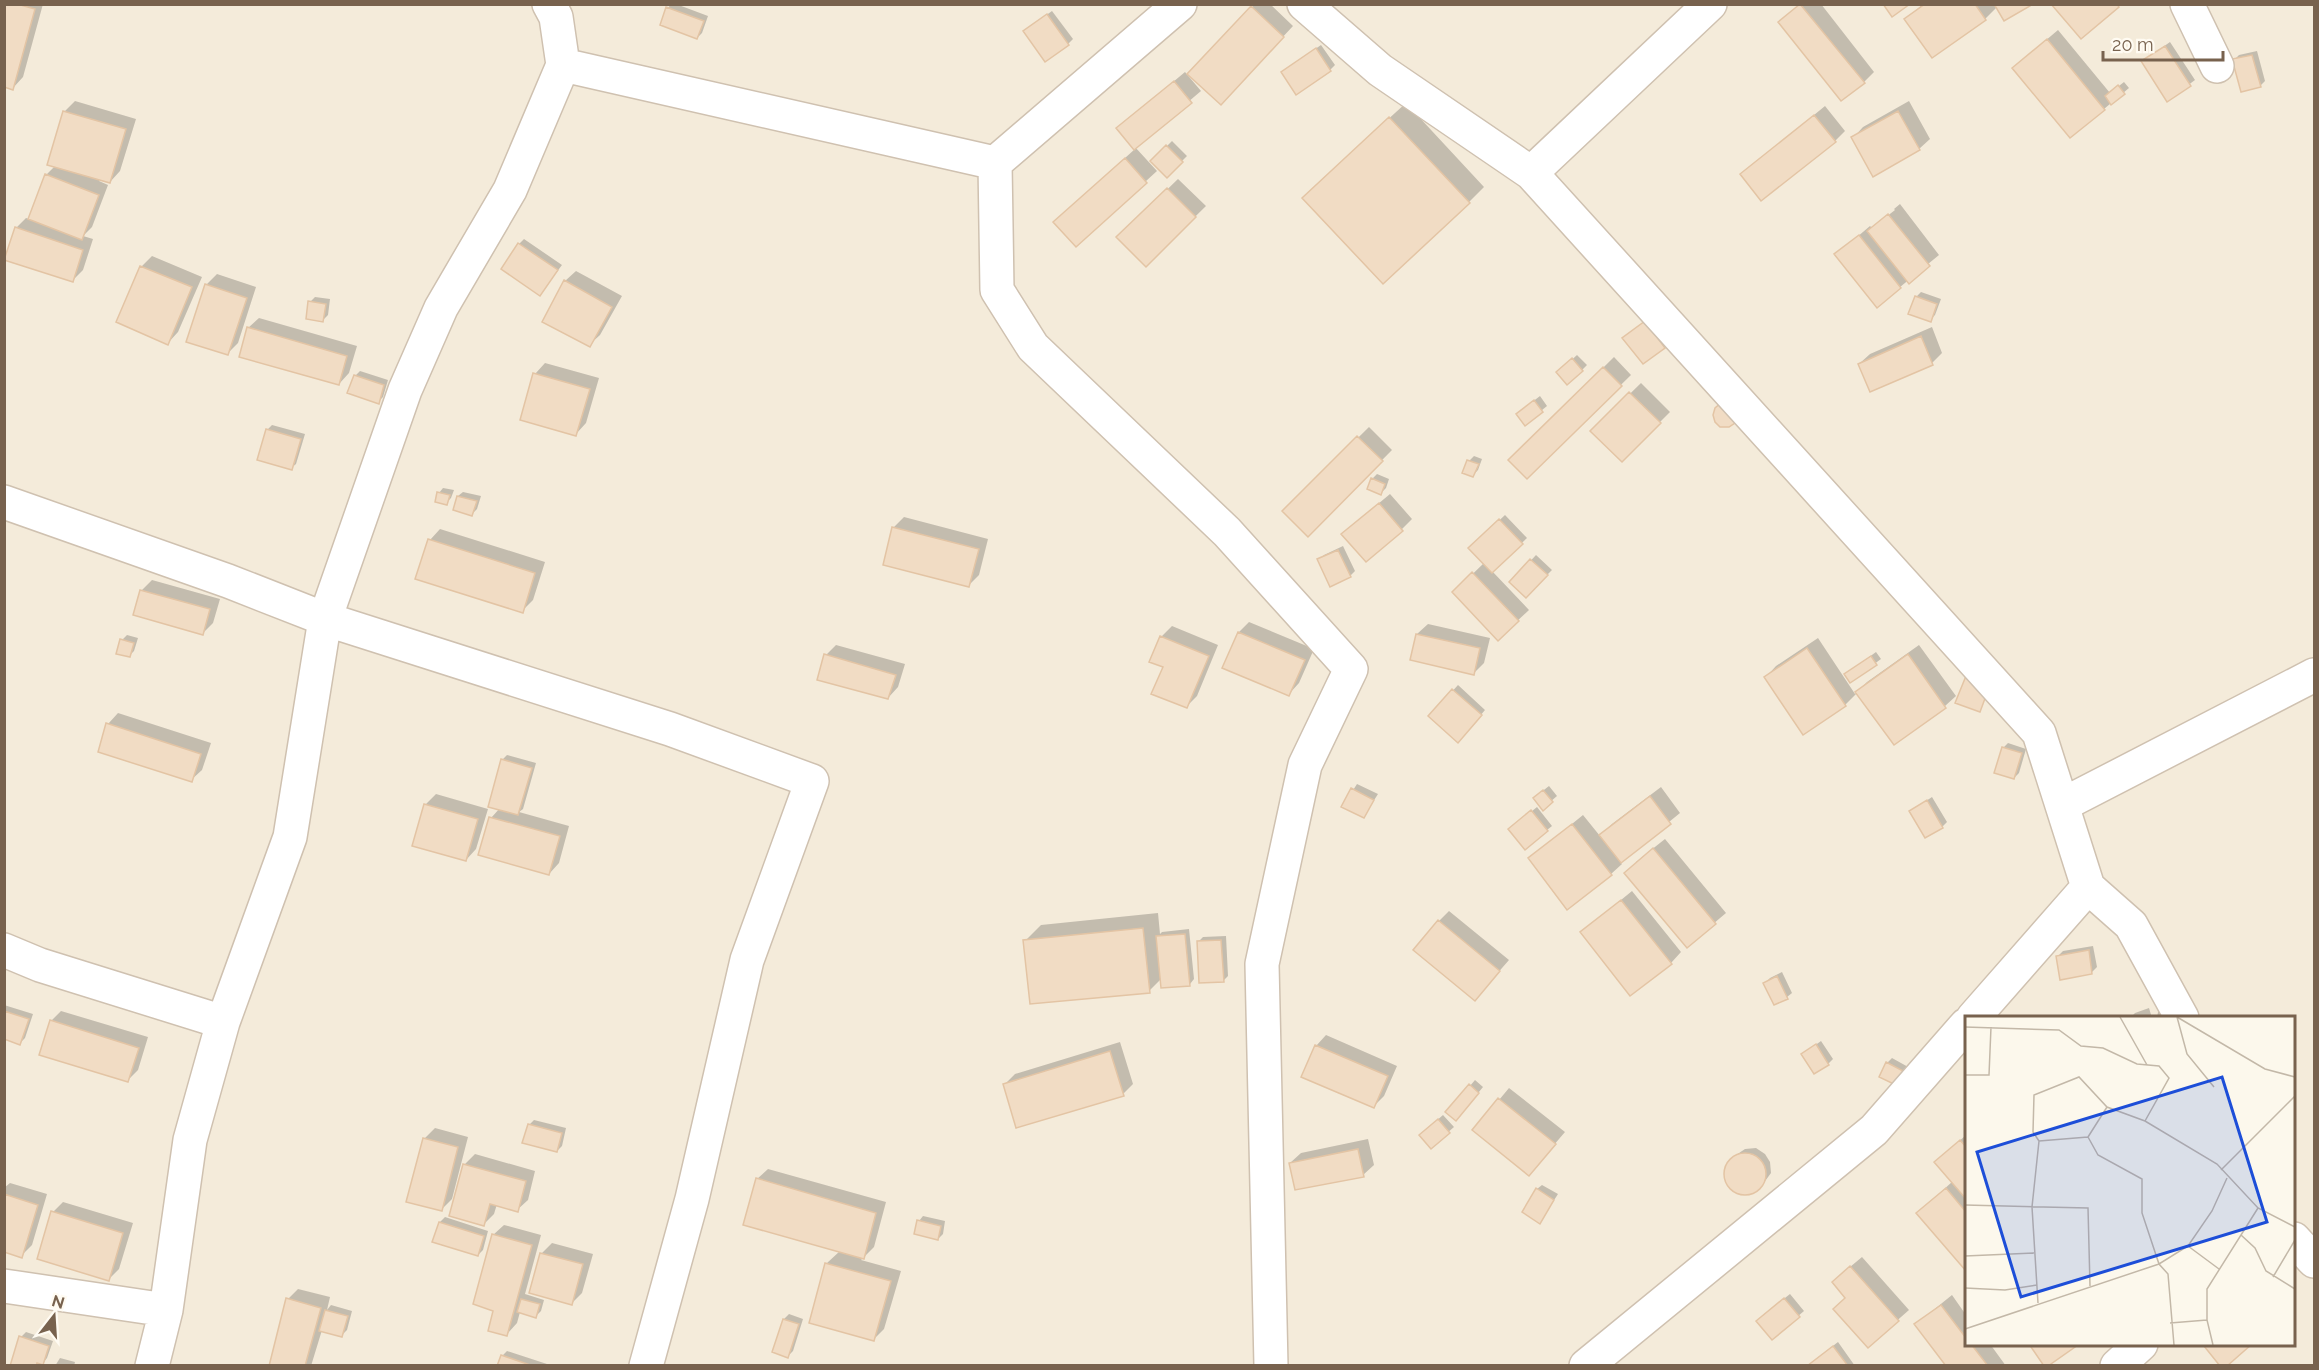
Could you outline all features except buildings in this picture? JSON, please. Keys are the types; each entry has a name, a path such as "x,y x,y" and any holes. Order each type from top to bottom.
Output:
{"street":[{"path":"152,1365 166,1310 190,1140 222,1022 290,837 325,619 405,390 441,308 510,190 563,65 556,17 549,4"},
{"path":"995,163 1180,4"},
{"path":"1304,4 1380,70 1531,173 2039,733 2088,887 2131,926 2181,1016"},
{"path":"1531,173 1710,4"},
{"path":"2187,4 2217,66"},
{"path":"563,65 995,163"},
{"path":"995,163 997,290 1034,347 1227,532 1351,669 1305,765 1262,964 1271,1365"},
{"path":"4,502 228,581 325,619 670,729 812,781 747,960 692,1199 646,1365"},
{"path":"2062,805 2314,675"},
{"path":"1974,1016 2088,887"},
{"path":"4,950 40,965 222,1022"},
{"path":"1586,1365 1874,1130 1965,1026"},
{"path":"2295,1240 2314,1260"},
{"path":"4,1286 166,1310"},
{"path":"2117,1365 2139,1346"}],"shaded area":[{"path":"5,5 2314,5 2314,1365 5,1366"}]}
